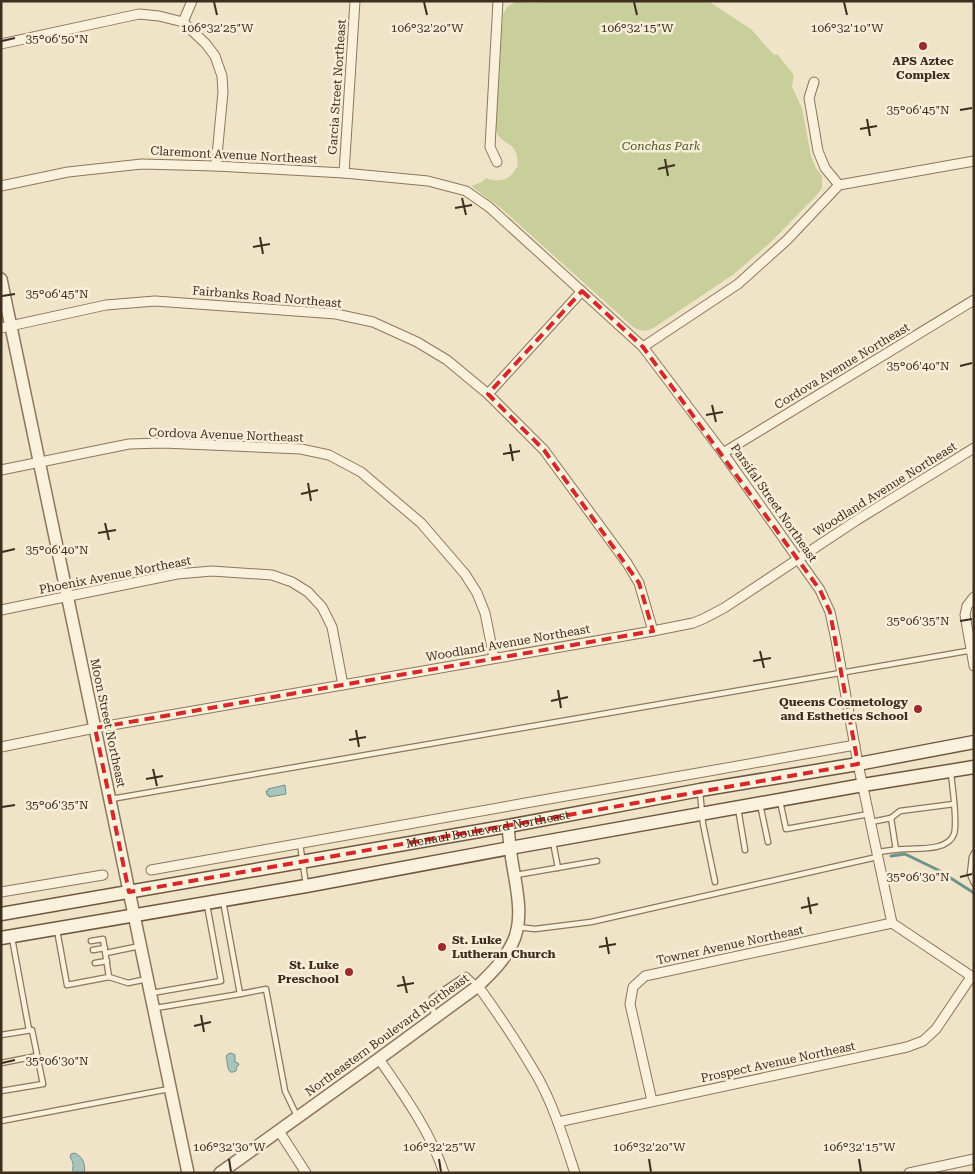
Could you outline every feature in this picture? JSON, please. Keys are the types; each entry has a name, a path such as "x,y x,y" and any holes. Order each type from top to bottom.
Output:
{"main road":[{"name":"Menaul Boulevard Northeast","path":"1,914 508,826 974,742"},
{"name":"Menaul Boulevard Northeast","path":"6,937 306,886 553,840 974,766"}],"street":[{"path":"183,22 192,1"},
{"name":"Garcia Street Northeast","path":"344,174 355,1"},
{"path":"497,162 490,147 498,1"},
{"path":"1,44 139,14 159,16 183,22 211,50 222,76 223,92 216,166"},
{"path":"814,82 809,98 818,150 825,168 839,185"},
{"path":"643,347 738,284 787,240 839,185 974,162"},
{"name":"Claremont Avenue Northeast","path":"1,186 68,172 142,164 216,166 428,181 466,191"},
{"name":"Parsifal Street Northeast","path":"466,191 489,207 643,347 723,453 820,590 830,612 862,785 892,923"},
{"name":"Moon Street Northeast","path":"1,278 6,327 40,462 188,1173"},
{"path":"488,394 582,291"},
{"name":"Cordova Avenue Northeast","path":"723,453 974,300"},
{"name":"Fairbanks Road Northeast","path":"6,327 106,305 155,301 336,314 374,322 417,342 447,360 488,394 544,450 627,563 639,583 652,631"},
{"name":"Cordova Avenue Northeast","path":"1,470 129,444 164,443 302,449 329,455 361,472 421,523 465,574 477,593 486,613 494,658"},
{"name":"Woodland Avenue Northeast","path":"1,747 95,728 693,623 724,608 857,520 974,448"},
{"name":"Phoenix Avenue Northeast","path":"1,610 177,574 212,571 272,575 292,582 308,592 322,607 332,627 343,685"},
{"path":"974,597 967,606 965,615 974,666"},
{"path":"151,870 854,744"},
{"name":"Northeastern Boulevard Northeast","path":"220,1173 478,986 505,957 513,943 518,927 518,906 508,826"},
{"path":"1,892 103,876"},
{"path":"892,923 972,978"},
{"name":"Towner Avenue Northeast","path":"652,1102 630,1004 633,986 645,976 892,923"},
{"name":"Prospect Avenue Northeast","path":"558,1122 907,1047 923,1041 936,1029 972,978"},
{"path":"478,986 514,1038 538,1078 558,1122 575,1173"},
{"path":"379,1059 413,1108 428,1134 444,1173"},
{"path":"279,1131 306,1173"},
{"path":"909,1173 974,1159"}],"lane":[{"path":"110,799 972,650"},
{"path":"518,927 535,929 591,922 896,850 936,847 946,844 954,835 955,822 951,770"},
{"path":"700,790 702,814 715,882"},
{"path":"780,800 786,829 870,818 891,818 900,811 954,804"},
{"path":"760,803 768,842"},
{"path":"738,807 746,850"},
{"path":"891,818 896,850"},
{"path":"553,840 558,868"},
{"path":"300,844 306,886"},
{"path":"974,853 970,874 974,883"},
{"path":"514,875 597,861"},
{"path":"223,900 240,994"},
{"path":"150,993 221,981 207,903"},
{"path":"57,929 67,985 109,977 128,982 147,979"},
{"path":"1,1091 43,1084 32,1030 29,1030 6,937"},
{"path":"92,941 103,939 109,977"},
{"path":"60,947 67,946"},
{"path":"93,950 105,951 140,946"},
{"path":"62,956 68,955"},
{"path":"95,964 107,962"},
{"path":"64,969 71,968"},
{"path":"434,1017 432,998 466,975 478,986"},
{"path":"153,1009 266,989 285,1091 298,1117"},
{"path":"1,1035 29,1030"},
{"path":"1,1062 38,1056"},
{"path":"1,1121 170,1089"}],"highlighted area":[{"path":"582,291 643,347 820,590 830,612 858,764 129,892 95,728 653,631 639,583 544,450 488,394"}],"green space":[{"name":"Conchas Park","path":"708,1 751,29 774,55 777,54 794,75 792,87 802,108 811,156 822,176 822,188 816,196 771,242 734,274 655,327 646,331 633,327 502,209 471,186 482,182 486,178 501,180 507,178 518,166 514,149 500,137 496,129 503,14 508,6 516,2"}],"water":[{"path":"285,785 286,794 269,797 267,795 266,791 268,789"},
{"path":"231,1053 235,1055 235,1062 239,1065 236,1068 237,1070 233,1072 229,1071 226,1056"},
{"path":"74,1153 80,1156 83,1161 84,1173 73,1172 73,1163 70,1157"}],"waterway":[{"path":"891,856 905,854 938,870 974,893"}],"place":[{"name":"APS Aztec Complex","path":"923,46"},
{"name":"Queens Cosmetology and Esthetics School","path":"918,709"},
{"name":"St. Luke Lutheran Church","path":"442,947"},
{"name":"St. Luke Preschool","path":"349,972"}]}
